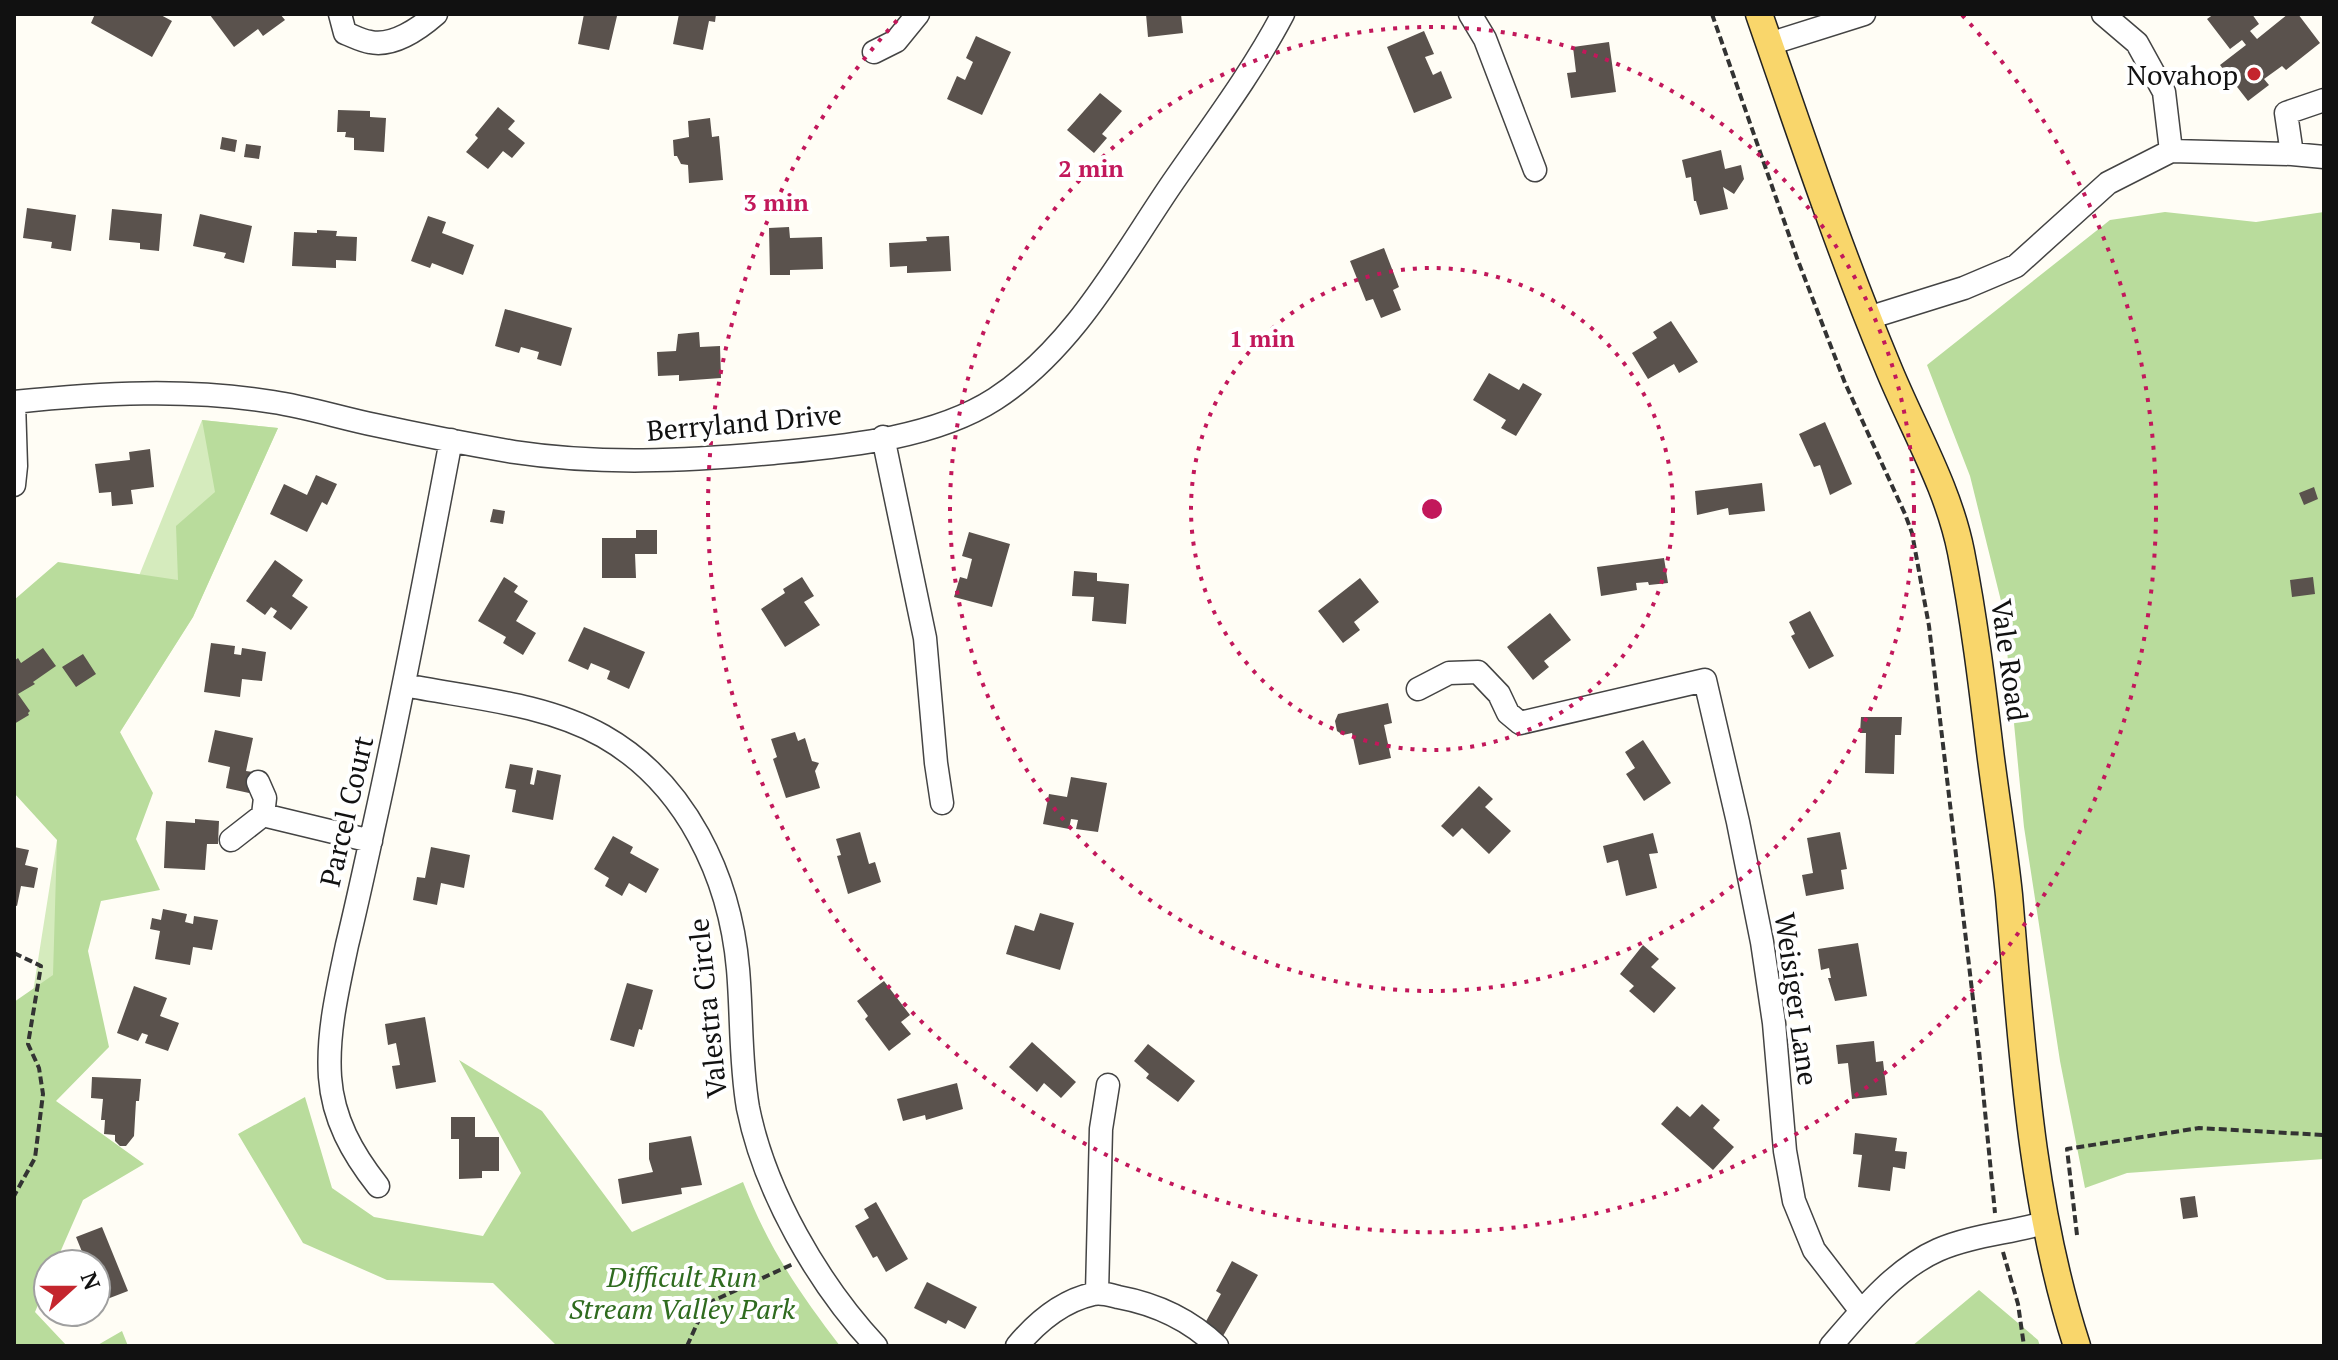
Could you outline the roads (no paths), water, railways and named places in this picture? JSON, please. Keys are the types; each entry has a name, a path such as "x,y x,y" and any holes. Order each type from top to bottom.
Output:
{"main road":[{"name":"Vale Road","path":"1759,14 1843,255 1947,505 1960,548 1976,642 2009,893 2014,967 2039,1180 2077,1346"}],"street":[{"path":"340,14 345,33 373,43 401,37 436,14"},
{"path":"874,52 896,41 918,14"},
{"name":"Berryland Drive","path":"14,402 134,392 186,392 276,402 517,452 644,462 833,447 933,428 984,405 1029,373 1055,349 1078,321 1221,112 1283,14"},
{"path":"1470,14 1485,39 1535,170"},
{"path":"1769,44 1862,14"},
{"path":"2103,14 2137,43 2164,92 2171,151"},
{"path":"2292,154 2286,113 2324,100"},
{"path":"1868,318 1964,288 2016,266 2108,183 2171,151 2324,157"},
{"path":"14,402 14,485"},
{"path":"883,437 925,638 942,803"},
{"name":"Parcel Court","path":"378,1186 358,1160 344,1134 330,1077 330,1048 336,995 404,685 451,440"},
{"name":"Weisiger Lane","path":"1418,689 1449,673 1478,672 1499,694 1508,713 1520,723 1705,680 1762,942 1774,1023 1785,1151 1794,1201 1814,1250 1861,1311"},
{"name":"Valestra Circle","path":"404,685 535,711 569,721 601,735 630,753 674,796 705,849 723,892 738,966 745,1074 752,1121 771,1180 829,1289 876,1346"},
{"path":"231,840 263,815 265,798 258,782"},
{"path":"263,815 371,841"},
{"path":"1097,1293 1101,1129 1108,1085"},
{"path":"1831,1346 1861,1311 1916,1262 1938,1250 2047,1222"},
{"path":"1017,1346 1032,1328 1052,1312 1097,1293 1150,1303 1200,1329 1217,1346"}],"place":[{"name":"Novahop","path":"2254,74"}],"park label":[{"name":"Difficult Run Stream Valley Park","path":"682,1292"}]}
